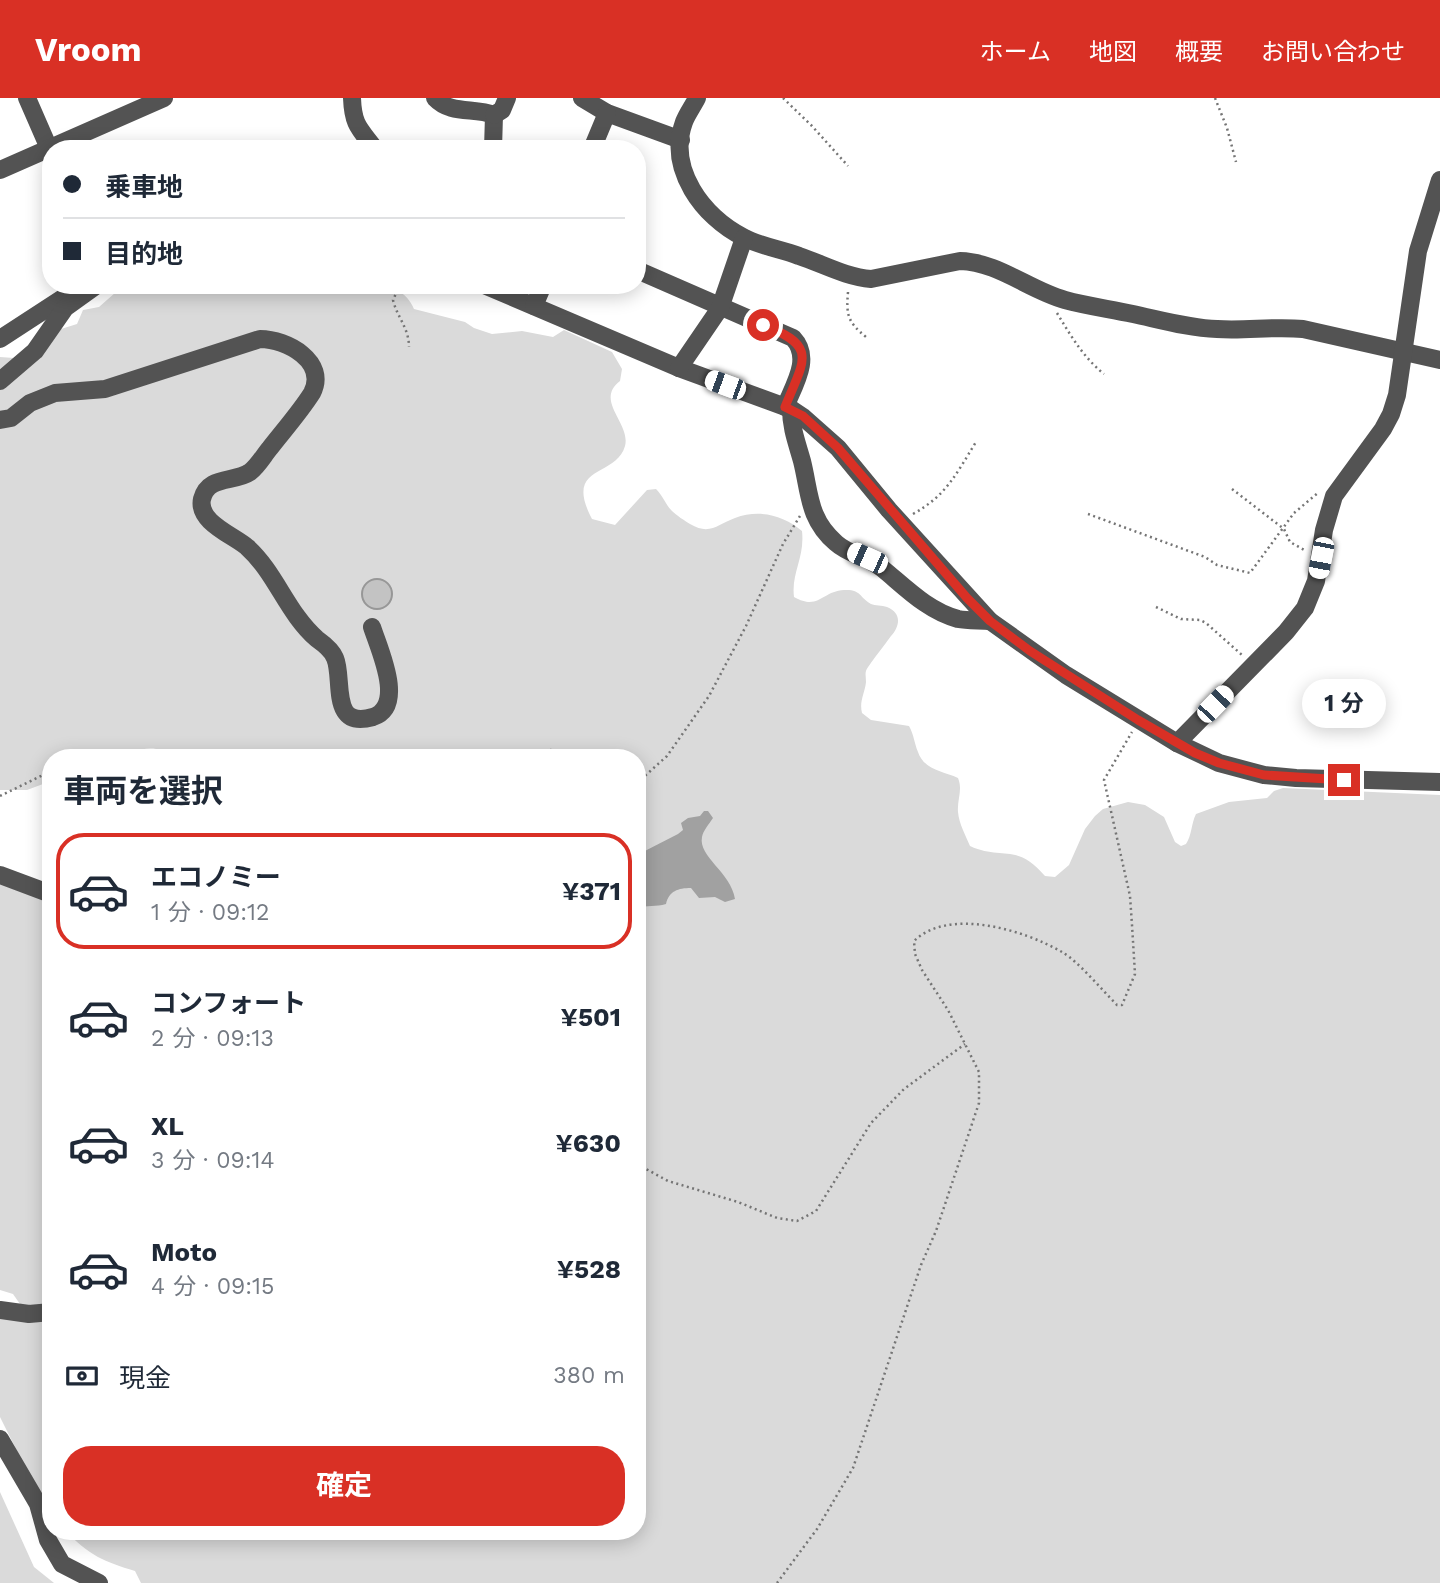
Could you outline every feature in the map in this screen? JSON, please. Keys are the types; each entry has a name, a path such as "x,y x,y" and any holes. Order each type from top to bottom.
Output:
{"street":[{"path":"27,98 45,140"},
{"path":"74,140 164,98"},
{"path":"352,98 353,118 367,140"},
{"path":"435,98 448,108 483,111 494,115"},
{"path":"494,115 502,110 507,98"},
{"path":"582,98 681,140"},
{"path":"697,98 684,123 681,140 683,169 696,197 708,211 744,238 849,275 871,279 960,261 973,262 1065,300 1190,326 1224,330 1282,327 1303,329 1440,360"},
{"path":"595,140 604,107"},
{"path":"493,140 494,115"},
{"path":"0,170 42,154"},
{"path":"1177,743 1286,632 1305,608 1316,581 1324,530 1334,496 1383,429 1397,395 1418,251 1440,180"},
{"path":"679,368 720,308 744,238"},
{"path":"646,275 785,333 798,344 802,365 788,408 803,465 808,501 818,520 836,543 881,567 930,607 959,619 990,621"},
{"path":"0,340 68,294"},
{"path":"0,381 35,351 65,308 84,294"},
{"path":"505,294 679,368 803,416 838,448 899,521 990,621 1066,675 1177,743 1219,763 1264,775 1296,779 1440,782"},
{"path":"534,306 539,294"},
{"path":"0,420 11,418 30,403 55,393 105,389 260,339 285,343 312,364 317,379 312,393 250,472 210,485 202,498 201,506 208,519 257,556 297,619 334,655 341,706 355,718 374,716 382,712 388,705 390,695 385,667 372,626"},
{"path":"0,875 42,891"},
{"path":"0,1310 42,1313"},
{"path":"0,1438 38,1504 42,1518"},
{"path":"48,1540 62,1564 99,1583"}],"path":[{"path":"783,98 848,166"},
{"path":"1215,98 1236,162"},
{"path":"849,275 848,316 852,326 866,337"},
{"path":"396,294 393,300 406,326 409,347"},
{"path":"1049,294 1050,301 1079,349 1089,362 1104,374"},
{"path":"899,521 935,501 945,491 976,442"},
{"path":"1088,514 1217,565 1246,572 1254,570 1301,506 1325,488"},
{"path":"1232,489 1284,529 1290,542 1321,558"},
{"path":"646,775 667,757 709,696 746,626 783,544 808,501"},
{"path":"1156,607 1181,619 1206,623 1253,666"},
{"path":"777,1583 817,1529 853,1468 979,1103 979,1072 948,1010 915,954 914,941 923,932 934,927 965,923 1028,937 1064,953 1117,1005 1122,1005 1135,974 1130,896 1104,780 1138,720"},
{"path":"0,796 42,775"},
{"path":"646,1169 668,1181 738,1202 777,1218 797,1220 816,1211 871,1123 904,1089 965,1044"}],"shaded area":[{"path":"114,294 403,294 414,309 465,322 492,334 522,331 553,337 564,330 612,352 622,369 620,381 611,396 623,429 625,446 620,456 587,480 584,489 585,501 592,519 615,525 647,490 656,489 672,511 703,529 714,528 735,518 753,514 779,517 795,525 802,531 802,549 794,580 794,597 809,602 837,591 854,591 871,604 885,606 897,616 898,624 894,632 866,671 862,713 871,720 909,726 925,763 958,778 959,816 970,846 1026,859 1045,876 1055,877 1069,865 1085,829 1095,816 1103,809 1128,802 1145,805 1164,817 1175,842 1181,846 1188,841 1196,814 1229,802 1267,798 1274,791 1283,788 1440,795 1440,1583 141,1583 135,1571 98,1557 75,1540 646,1540 646,749 42,749 42,784 27,790 0,790 0,357 14,358 61,329 77,324 83,310 99,307"},
{"path":"704,811 708,811 713,818 703,835 702,844 728,881 735,899 725,902 715,897 699,898 691,888 686,888 672,893 666,904 646,907 646,850 678,834 683,830 681,823 688,818 700,816"},
{"path":"0,878 42,894 42,1499 0,1417 0,1318 12,1315 20,1304 13,1294 0,1290"},
{"path":"0,1492 34,1567 54,1583 0,1583"}],"building":[{"path":"377,579 383,580 391,588 391,600 383,608 377,609 371,608 363,600 362,594 363,588 371,580"}],"route":[{"path":"763,325 793,338 801,350 802,365 785,407 803,416 838,448 967,598 1012,639 1138,720 1195,753 1219,763 1264,775 1344,780"}]}
